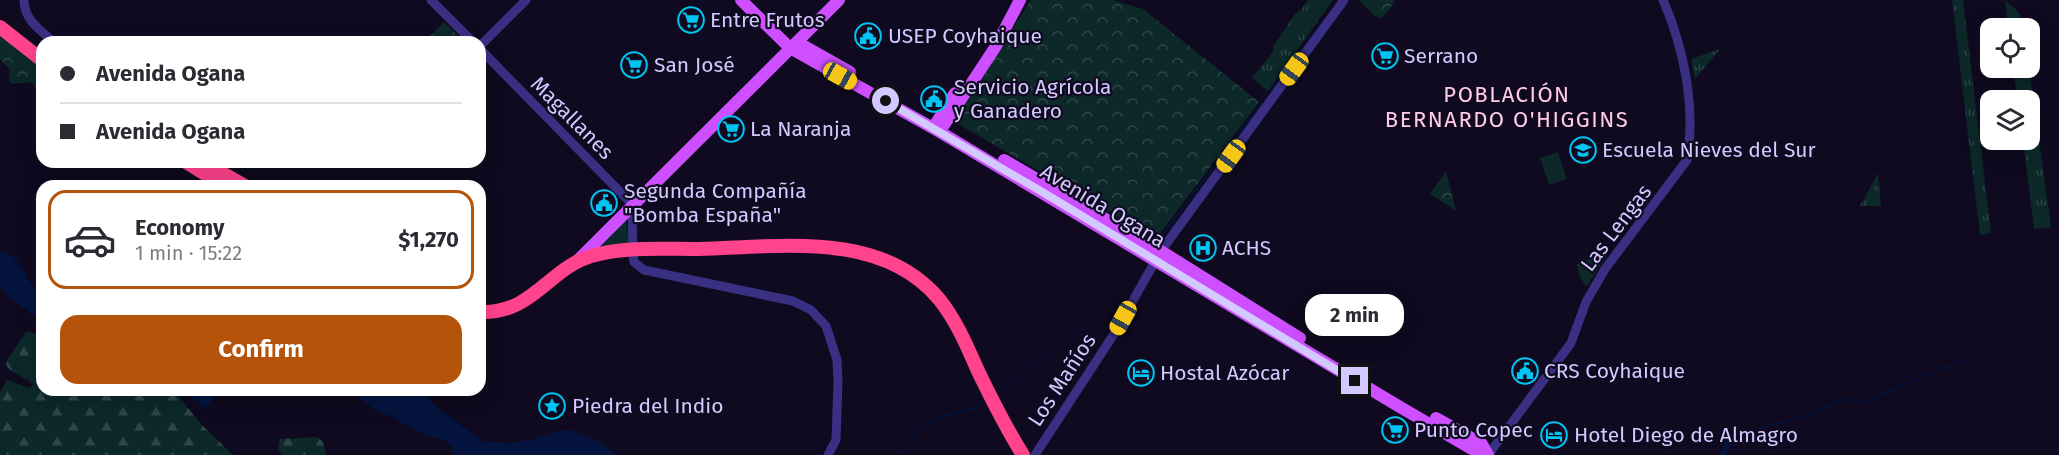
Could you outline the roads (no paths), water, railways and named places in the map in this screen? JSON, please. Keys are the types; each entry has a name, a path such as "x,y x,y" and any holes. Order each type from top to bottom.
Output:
{"highway":[{"path":"0,20 36,47"},
{"path":"0,27 36,55"},
{"path":"196,168 215,180"},
{"path":"212,168 234,180"},
{"path":"486,312 500,311 516,305 575,263 593,255 633,250 770,245 844,249 894,265 919,280 939,299 959,330 1002,422 1023,455"}],"main road":[{"name":"Avenida Ogana","path":"741,0 793,45 938,125 1374,383 1482,444 1488,455"},
{"path":"575,263 839,0"},
{"path":"938,125 986,45 1020,0"}],"street":[{"path":"24,0 25,12 29,19 47,36"},
{"path":"431,0 467,36"},
{"path":"486,42 526,0"},
{"name":"Los Mañíos","path":"1035,455 1114,334 1158,256 1344,0"},
{"name":"Las Lengas","path":"1488,455 1571,343 1586,302 1605,269 1687,160 1690,142 1688,94 1682,55 1663,0"},
{"name":"Magallanes","path":"486,54 632,204"},
{"path":"632,204 634,262 644,270 793,301 811,310 826,326 837,360 838,381 836,440 828,455"}],"water":[{"path":"0,251 16,258 28,280 36,288 36,318 12,299 0,285"},
{"path":"189,396 213,396 206,408"},
{"path":"356,396 427,396 439,409 484,442 511,443 571,430 600,442 616,455 453,455 452,447 446,441 429,436 391,416 380,413"}],"waterway":[{"path":"1272,90 1319,27"},
{"path":"1159,240 1262,103"},
{"path":"998,391 1095,320"},
{"path":"1729,442 1752,431 1813,413 1848,399 1861,403 1975,355"},
{"path":"899,455 917,432 928,423 942,416 979,406"},
{"path":"1723,455 1729,442"}],"place":[{"name":"Entre Frutos","path":"691,20"},
{"name":"USEP Coyhaique","path":"868,36"},
{"name":"Serrano","path":"1385,56"},
{"name":"San José","path":"634,65"},
{"name":"Servicio Agrícola y Ganadero","path":"934,99"},
{"name":"La Naranja","path":"731,129"},
{"name":"Escuela Nieves del Sur","path":"1583,150"},
{"name":"Segunda Compañía \"Bomba España\"","path":"604,203"},
{"name":"ACHS","path":"1203,248"},
{"name":"CRS Coyhaique","path":"1525,371"},
{"name":"Hostal Azócar","path":"1141,373"},
{"name":"Piedra del Indio","path":"552,406"},
{"name":"Punto Copec","path":"1395,430"},
{"name":"Hotel Diego de Almagro","path":"1554,435"}],"district":[{"name":"POBLACIÓN BERNARDO O'HIGGINS","path":"1507,106"}]}
